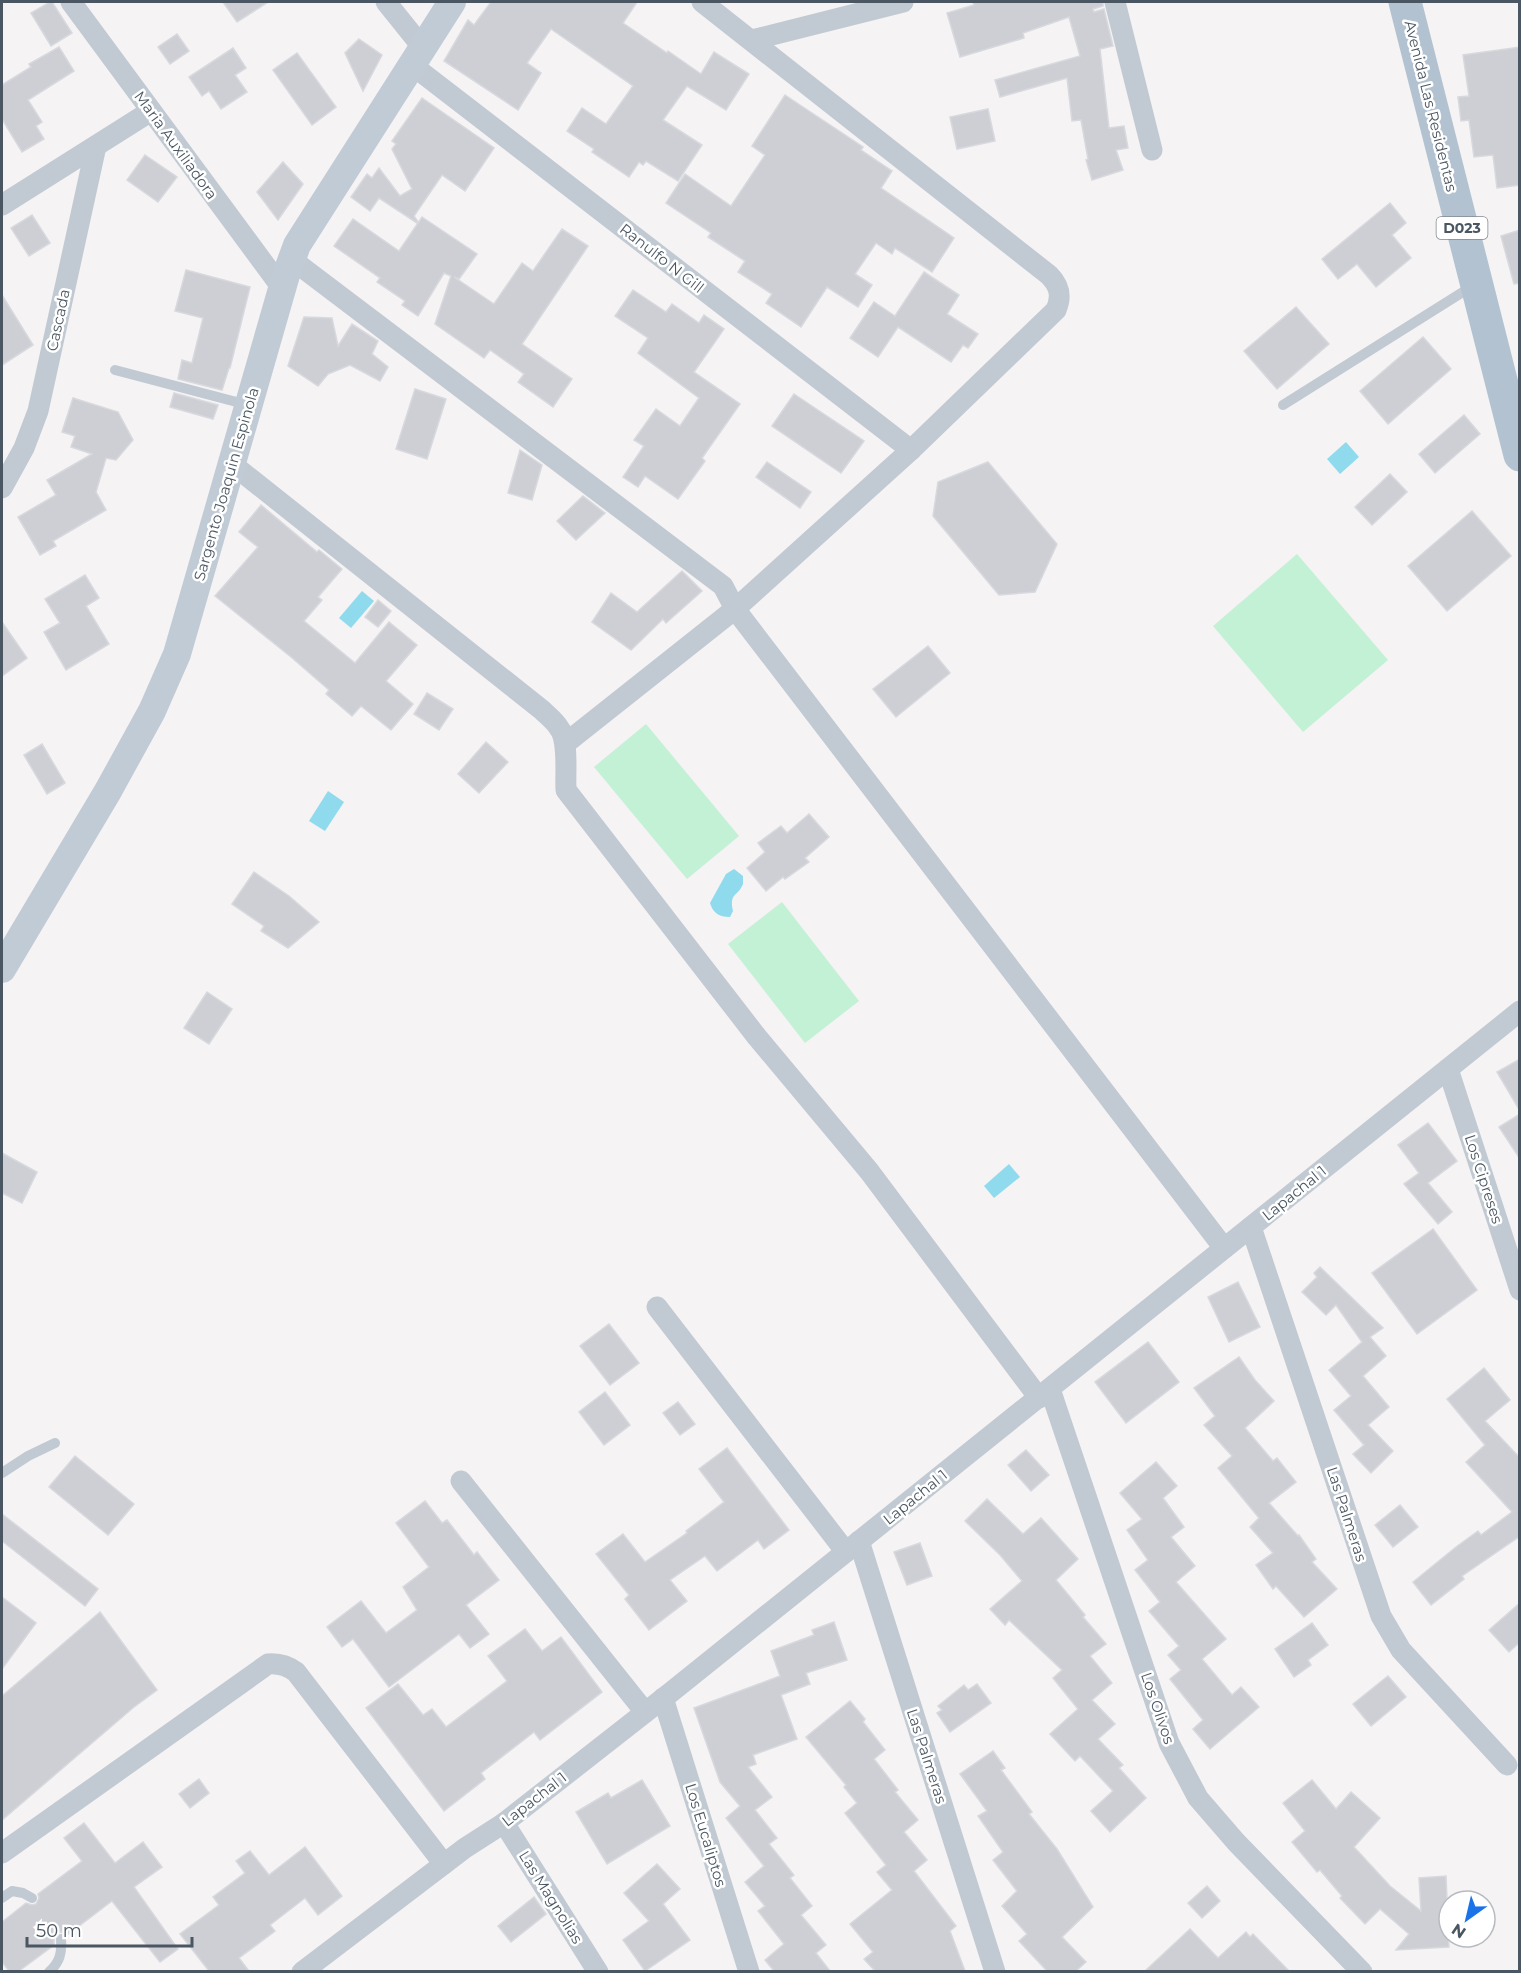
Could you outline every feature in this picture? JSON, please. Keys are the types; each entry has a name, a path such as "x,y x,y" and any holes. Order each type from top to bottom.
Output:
{"main road":[{"name":"Avenida Las Residentas","path":"1405,2 1520,455"}],"street":[{"name":"Maria Auxiliadora","path":"71,2 282,288"},
{"name":"Ranulfo N Gill","path":"386,2 418,56 911,450"},
{"name":"Sargento Joaquin Espinola","path":"4,957 84,835 152,711 186,627 291,259 306,228 452,2"},
{"path":"232,464 542,710 560,729 566,743 735,609 911,450 1056,310 1060,301 1060,290 1049,274 702,2"},
{"path":"752,40 903,2"},
{"path":"1115,2 1152,150"},
{"path":"2,205 152,111"},
{"name":"Cascada","path":"2,488 24,448 38,411 96,146"},
{"path":"291,259 723,586 735,609 1224,1248"},
{"name":"Los Olivos","path":"566,743 564,765 566,790 757,1036 869,1171 1044,1393 1169,1743 1193,1789 1236,1842 1362,1971"},
{"name":"Lapachal 1","path":"303,1971 444,1864 504,1823 663,1698 1520,1011"},
{"name":"Los Cipreses","path":"1448,1069 1520,1290"},
{"name":"Las Palmeras","path":"1251,1227 1381,1616 1401,1650 1507,1765"},
{"path":"657,1307 853,1547"},
{"path":"461,1481 645,1712"},
{"name":"Las Palmeras","path":"853,1547 995,1971"},
{"path":"2,1853 268,1664 275,1663 296,1672 444,1864"},
{"name":"Los Eucaliptos","path":"663,1698 749,1971"},
{"name":"Las Magnolias","path":"504,1823 597,1971"}],"lane":[{"path":"1283,405 1476,284"},
{"path":"115,370 249,405"},
{"path":"2,1473 28,1455 55,1443"},
{"path":"2,1898 12,1891 32,1898"},
{"path":"49,1971 56,1965 62,1953 61,1939"}],"green space":[{"path":"1297,554 1388,660 1303,732 1213,626"},
{"path":"646,724 739,836 687,879 594,767"},
{"path":"782,902 859,1001 805,1043 728,944"}],"water":[{"path":"1346,442 1359,457 1340,474 1327,459"},
{"path":"362,591 374,601 351,628 339,618"},
{"path":"328,791 344,802 325,831 309,821"},
{"path":"734,869 743,876 743,884 733,898 733,911 730,917 723,916 715,912 710,903 726,874"},
{"path":"1009,1164 1020,1177 994,1198 984,1186"}],"building":[{"path":"50,2 72,33 51,46 31,13"},
{"path":"223,2 268,2 237,22"},
{"path":"491,2 637,2 623,23 667,53 668,51 701,74 714,52 749,74 726,110 687,86 663,120 702,145 678,181 646,161 643,165 639,162 629,177 592,152 594,149 567,131 582,108 606,124 633,86 551,29 527,63 541,73 518,110 444,61 468,20 474,25"},
{"path":"973,2 1103,2 1103,6 1093,9 1094,12 1104,9 1113,46 1100,49 1109,128 1124,126 1128,148 1116,150 1123,170 1092,180 1086,160 1088,159 1081,120 1072,121 1067,78 1000,97 995,80 1080,56 1069,17 1023,33 1024,38 960,57 947,13 974,5"},
{"path":"177,34 189,51 170,64 158,47"},
{"path":"359,39 382,55 363,91 345,53"},
{"path":"59,47 74,71 28,100 42,122 36,126 44,139 22,152 2,119 2,85 31,67 29,64"},
{"path":"1520,47 1520,185 1497,188 1493,155 1474,157 1469,120 1461,121 1458,97 1469,96 1463,55"},
{"path":"233,48 246,68 235,75 247,92 221,109 209,91 202,96 189,77"},
{"path":"297,53 336,107 312,125 273,70"},
{"path":"785,95 863,147 861,150 892,171 881,188 954,238 932,272 895,248 892,254 876,243 855,274 872,285 858,307 827,287 801,327 766,303 772,294 738,272 745,261 708,237 711,233 666,203 685,174 731,206 765,155 752,146"},
{"path":"422,98 494,148 465,191 442,175 414,216 417,223 379,198 370,211 351,197 367,174 372,178 379,168 400,196 412,189 392,149 396,144 392,141"},
{"path":"988,109 995,141 957,149 950,117"},
{"path":"145,155 177,177 158,202 127,180"},
{"path":"283,162 303,184 278,220 257,192"},
{"path":"1390,203 1406,223 1392,235 1411,258 1376,287 1357,264 1338,279 1322,259"},
{"path":"32,215 50,243 29,256 11,228"},
{"path":"422,217 477,254 459,279 454,277 494,304 522,263 533,271 562,229 588,246 522,344 572,379 553,407 518,382 524,374 490,350 484,358 435,324 451,276 444,273 418,316 402,305 405,301 377,282 380,278 334,246 353,219 399,251"},
{"path":"1520,230 1520,283 1514,284 1501,236"},
{"path":"186,270 250,287 230,368 222,390 178,379 182,360 192,363 203,318 175,311"},
{"path":"924,272 959,295 947,314 978,334 968,348 963,345 951,362 898,327 878,357 850,338 874,302 895,316"},
{"path":"633,290 666,312 672,304 699,323 704,315 724,329 694,372 740,404 702,458 705,461 678,499 645,476 638,487 623,477 644,446 634,440 656,409 680,426 699,398 638,353 648,338 615,316"},
{"path":"2,295 33,345 2,365"},
{"path":"1296,307 1329,344 1277,389 1244,351"},
{"path":"304,317 332,318 338,346 352,324 378,341 372,354 388,367 380,381 350,365 328,374 318,386 288,366"},
{"path":"1423,337 1451,369 1388,424 1360,391"},
{"path":"415,389 446,399 427,459 396,449"},
{"path":"174,393 218,405 213,419 170,407"},
{"path":"794,394 864,441 841,473 772,426"},
{"path":"73,398 118,412 133,440 116,460 106,458 96,492 106,510 53,541 56,546 40,555 18,517 56,495 47,480 92,454 71,447 75,436 62,432"},
{"path":"1464,415 1480,434 1435,473 1419,454"},
{"path":"520,450 542,465 532,500 508,493"},
{"path":"767,462 811,492 800,508 756,477"},
{"path":"988,462 1057,544 1035,592 999,595 933,516 938,482"},
{"path":"1390,474 1407,492 1372,525 1355,507"},
{"path":"583,496 605,513 576,540 557,521"},
{"path":"261,505 317,552 319,550 342,569 318,597 322,600 304,621 355,663 389,622 417,645 386,681 413,704 391,730 361,706 352,716 326,694 329,690 215,596 258,547 239,532"},
{"path":"1472,511 1511,556 1447,611 1408,566"},
{"path":"682,571 702,591 666,623 663,619 631,650 592,622 611,593 637,612"},
{"path":"85,575 99,598 86,606 109,644 66,670 44,632 60,623 45,599"},
{"path":"378,600 391,611 378,627 365,617"},
{"path":"2,622 27,658 2,676"},
{"path":"928,646 950,673 896,717 873,689"},
{"path":"427,693 453,709 439,730 414,714"},
{"path":"486,742 508,762 479,793 458,774"},
{"path":"42,744 65,783 47,794 24,755"},
{"path":"809,814 829,837 805,858 809,862 785,879 783,877 766,891 747,868 765,852 758,843 781,826 787,833"},
{"path":"254,872 289,896 319,922 288,948 261,931 264,926 232,904"},
{"path":"207,992 232,1009 209,1044 184,1028"},
{"path":"1520,1059 1520,1111 1497,1072"},
{"path":"1520,1114 1520,1159 1499,1127"},
{"path":"1428,1123 1457,1161 1428,1183 1452,1212 1438,1224 1404,1184 1419,1173 1398,1145"},
{"path":"2,1153 37,1172 22,1203 2,1193"},
{"path":"1433,1229 1477,1290 1417,1334 1372,1273"},
{"path":"1320,1267 1383,1328 1370,1337 1386,1356 1363,1376 1389,1407 1368,1425 1393,1451 1371,1473 1353,1454 1364,1445 1334,1410 1351,1396 1329,1370 1362,1342 1336,1305 1326,1315 1302,1292 1317,1277 1314,1273"},
{"path":"1238,1282 1260,1327 1229,1342 1208,1297"},
{"path":"609,1324 639,1363 610,1385 580,1346"},
{"path":"1148,1342 1179,1382 1126,1423 1095,1382"},
{"path":"1239,1357 1274,1401 1245,1428 1273,1461 1277,1458 1296,1482 1269,1503 1299,1535 1316,1559 1312,1562 1337,1589 1304,1617 1276,1586 1273,1589 1256,1565 1273,1553 1250,1527 1259,1518 1218,1468 1232,1456 1204,1425 1215,1416 1194,1388"},
{"path":"1484,1368 1510,1400 1485,1421 1520,1458 1520,1536 1462,1576 1464,1579 1431,1605 1413,1582 1478,1531 1481,1535 1512,1512 1466,1462 1485,1445 1447,1399"},
{"path":"605,1392 630,1425 604,1445 579,1412"},
{"path":"678,1402 695,1424 680,1435 663,1413"},
{"path":"727,1448 789,1530 764,1549 758,1540 717,1571 705,1556 670,1580 687,1601 649,1630 625,1599 629,1595 596,1554 623,1534 645,1562 687,1533 686,1531 724,1502 699,1469"},
{"path":"1026,1450 1049,1475 1031,1491 1008,1465"},
{"path":"75,1456 134,1504 108,1535 49,1487"},
{"path":"1156,1462 1177,1486 1163,1498 1184,1527 1171,1537 1195,1566 1176,1582 1226,1639 1202,1659 1232,1695 1241,1687 1259,1707 1210,1749 1193,1729 1203,1720 1170,1679 1181,1670 1168,1655 1179,1646 1149,1611 1160,1602 1135,1570 1148,1560 1127,1530 1142,1519 1120,1493"},
{"path":"987,1499 1023,1534 1041,1518 1078,1559 1056,1580 1106,1644 1090,1656 1112,1683 1092,1700 1115,1724 1098,1739 1123,1765 1119,1768 1146,1798 1110,1832 1091,1811 1113,1791 1080,1756 1075,1761 1050,1734 1078,1709 1053,1678 1062,1670 1009,1620 1005,1625 990,1609 1022,1581 1000,1555 965,1521"},
{"path":"425,1501 442,1523 447,1520 474,1555 477,1552 499,1580 466,1605 489,1634 470,1648 459,1634 389,1687 353,1639 342,1647 327,1627 361,1601 386,1633 417,1610 403,1587 429,1567 396,1523"},
{"path":"1400,1505 1418,1527 1393,1547 1375,1525"},
{"path":"2,1514 98,1589 85,1606 2,1541"},
{"path":"920,1543 932,1576 907,1585 894,1552"},
{"path":"2,1597 36,1623 2,1669"},
{"path":"1520,1603 1520,1642 1509,1652 1489,1630"},
{"path":"100,1612 157,1690 2,1820 2,1696"},
{"path":"834,1622 847,1660 806,1673 810,1684 781,1695 797,1739 753,1755 756,1764 748,1767 772,1797 755,1810 777,1838 769,1844 794,1875 790,1878 812,1906 801,1915 826,1945 816,1953 830,1971 774,1971 765,1960 784,1944 758,1911 765,1906 745,1882 764,1866 726,1818 740,1806 720,1782 694,1708 780,1676 771,1651 814,1635 812,1630"},
{"path":"1312,1623 1328,1645 1308,1660 1311,1665 1294,1677 1275,1649"},
{"path":"525,1629 542,1651 561,1637 602,1692 540,1740 534,1732 481,1773 485,1779 444,1811 366,1708 398,1684 423,1715 432,1709 446,1727 507,1681 488,1656"},
{"path":"1388,1676 1406,1697 1371,1726 1353,1704"},
{"path":"977,1684 991,1703 950,1732 937,1713 942,1710 938,1706 964,1685 968,1690"},
{"path":"850,1701 885,1750 874,1759 898,1790 895,1792 918,1820 904,1832 927,1860 914,1871 956,1926 950,1931 965,1971 875,1971 864,1959 873,1952 850,1924 892,1890 877,1872 886,1865 845,1813 857,1803 844,1787 846,1785 806,1737"},
{"path":"993,1751 1005,1768 1001,1770 1032,1812 1029,1814 1057,1849 1093,1907 1062,1937 1086,1962 1076,1971 1047,1971 1019,1941 1027,1934 1002,1906 1017,1891 993,1860 1003,1852 978,1816 987,1811 960,1774"},
{"path":"199,1779 209,1793 190,1808 179,1794"},
{"path":"642,1780 670,1826 607,1864 576,1812 608,1793 611,1798"},
{"path":"1312,1780 1336,1809 1351,1792 1380,1818 1354,1847 1390,1886 1421,1911 1419,1878 1446,1876 1447,1889 1437,1889 1437,1948 1396,1950 1409,1934 1380,1909 1365,1924 1340,1898 1342,1896 1320,1870 1317,1872 1292,1842 1305,1831 1283,1803"},
{"path":"84,1823 115,1863 143,1842 162,1867 134,1887 178,1949 160,1962 112,1901 67,1935 57,1933 54,1936 54,1945 19,1971 9,1971 2,1962 2,1922 26,1903 36,1904 38,1894 82,1861 64,1838"},
{"path":"305,1847 342,1896 318,1915 305,1898 270,1925 275,1931 239,1958 249,1971 209,1971 180,1934 219,1905 213,1897 245,1873 236,1861 250,1851 269,1875"},
{"path":"657,1864 680,1889 663,1904 690,1940 645,1971 623,1940 649,1921 624,1893"},
{"path":"1207,1886 1220,1901 1202,1918 1188,1903"},
{"path":"534,1897 546,1914 511,1942 498,1926"},
{"path":"1190,1929 1218,1958 1246,1932 1250,1937 1253,1934 1289,1971 1145,1971"}]}
